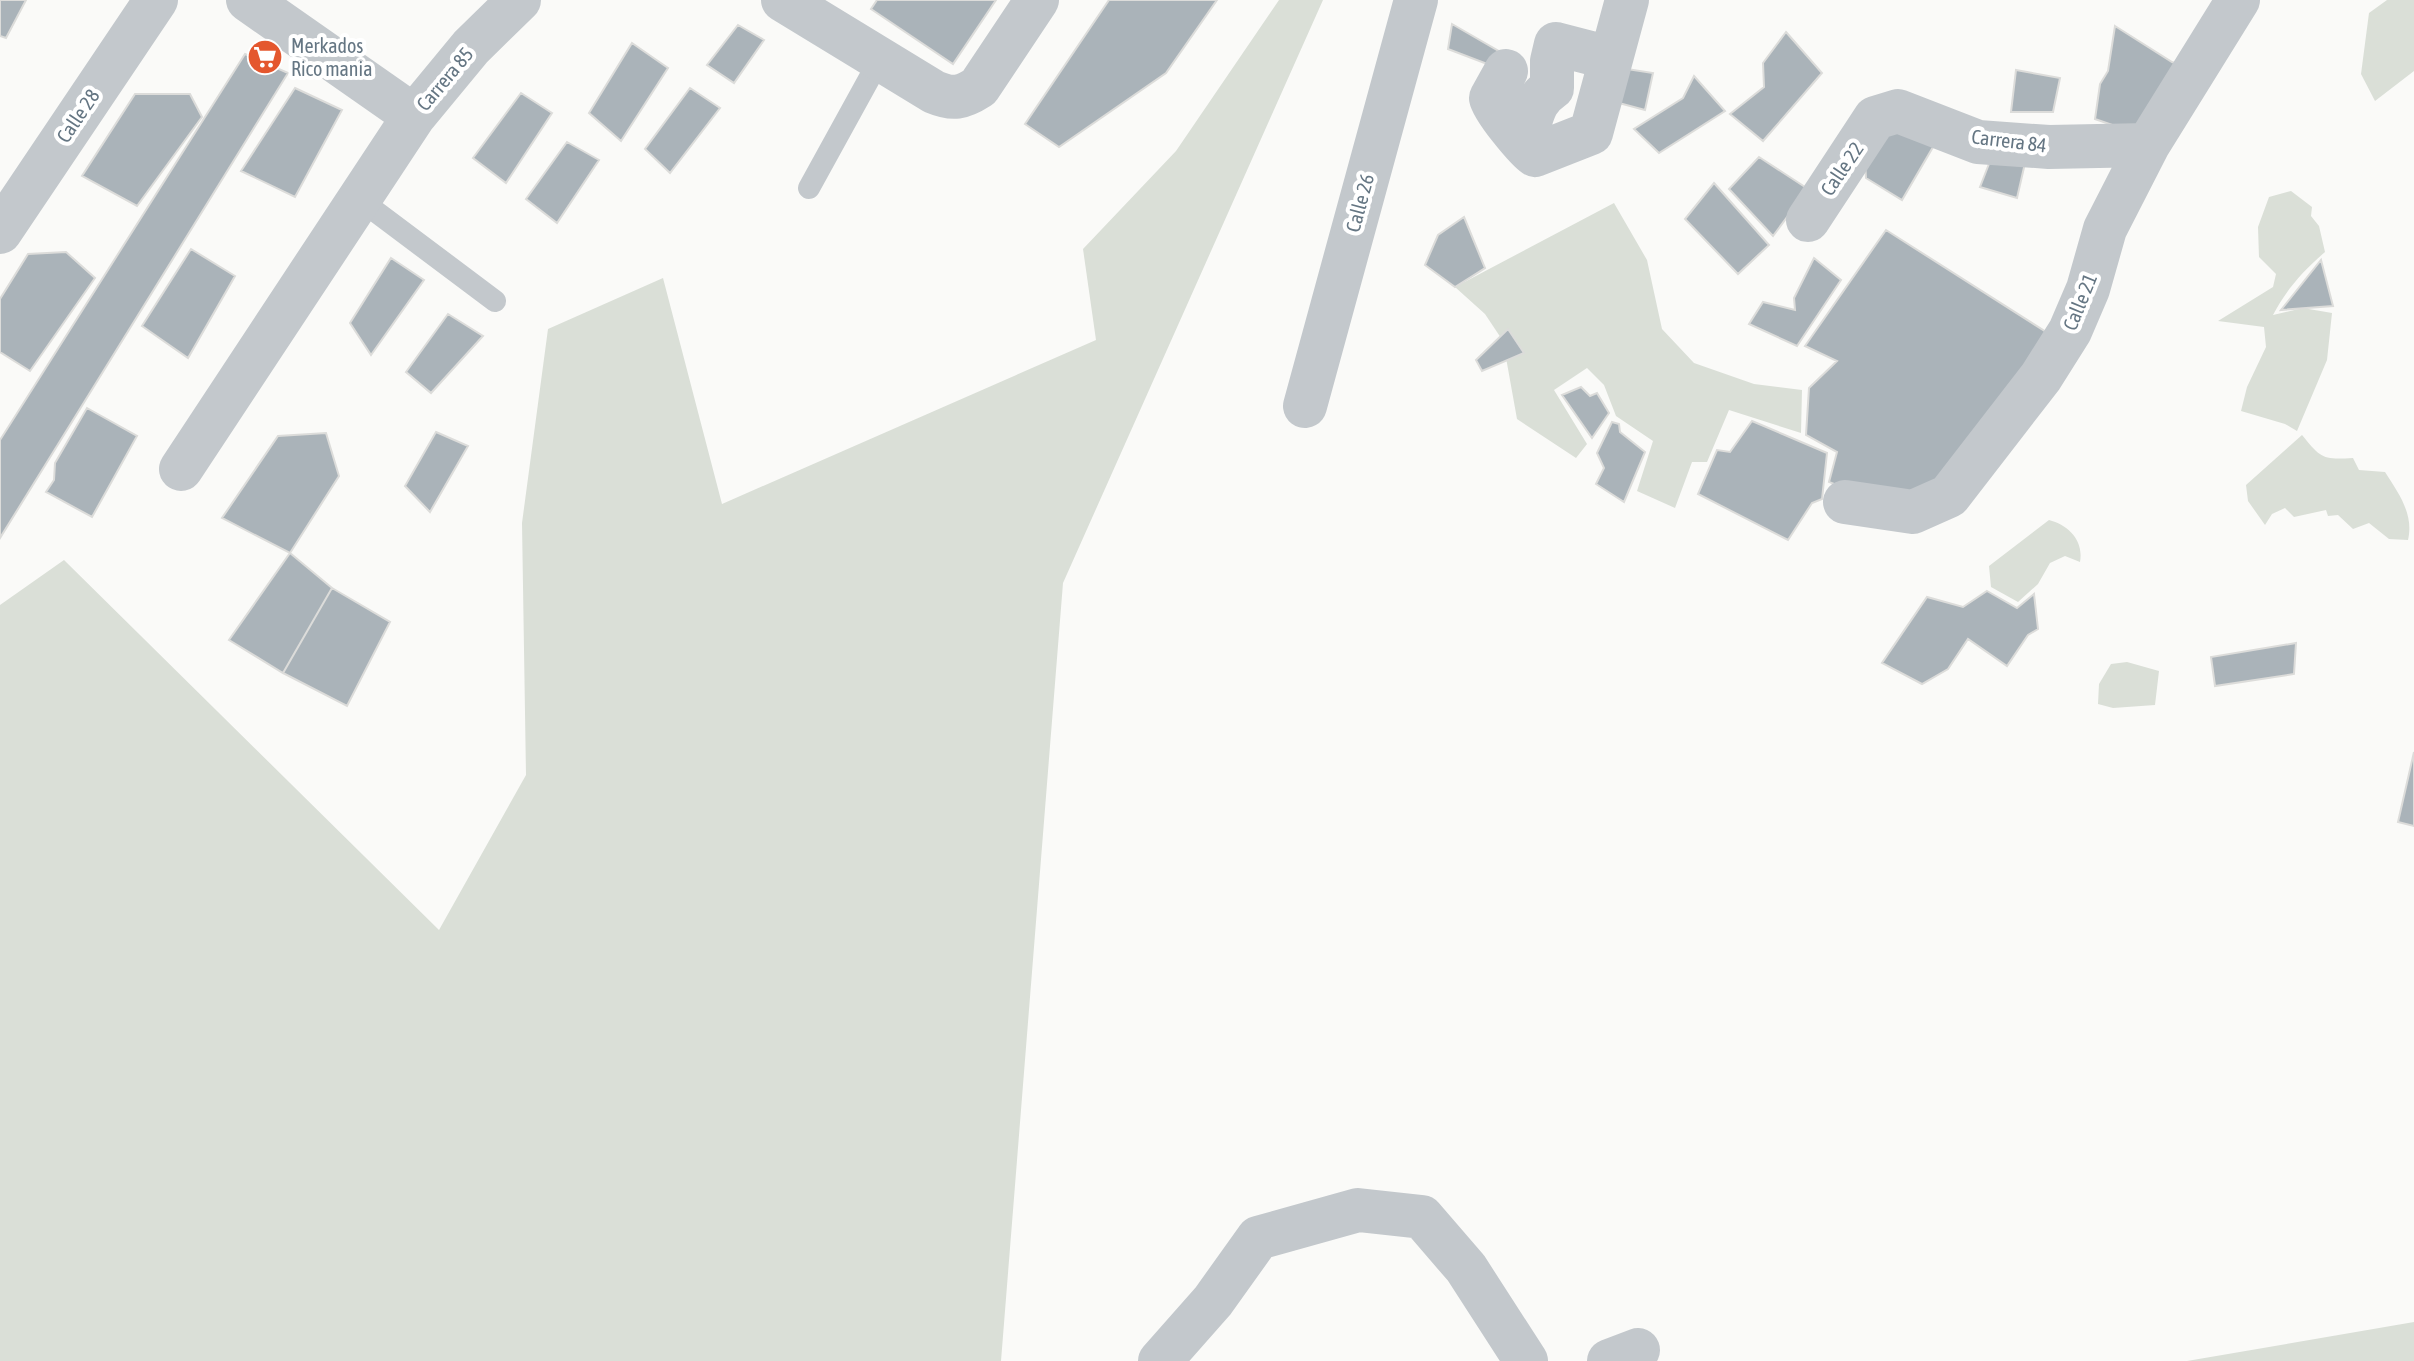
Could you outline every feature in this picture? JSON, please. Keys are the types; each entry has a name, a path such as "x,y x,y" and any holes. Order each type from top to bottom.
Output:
{"street":[{"name":"Calle 28","path":"0,232 156,0"},
{"name":"Carrera 85","path":"248,0 414,116 471,47 519,0"},
{"path":"783,0 950,99 965,96 979,87 1037,0"},
{"name":"Calle 26","path":"1305,406 1416,0"},
{"path":"1506,71 1491,98 1492,105 1528,150 1535,155 1591,133 1627,0"},
{"name":"Calle 21","path":"1845,502 1913,512 1949,496 2041,377 2070,331 2088,289 2105,229 2148,145 2238,0"},
{"path":"1519,137 1527,132 1541,95 1552,86 1556,44 1605,75"},
{"name":"Carrera 84","path":"1875,118 1898,111 1978,142 2049,147 2148,145"},
{"path":"181,469 414,116"},
{"name":"Calle 22","path":"1808,220 1875,118"},
{"path":"1160,1361 1213,1301 1258,1238 1358,1210 1422,1217 1466,1268 1526,1361"}],"lane":[{"path":"809,188 880,59"},
{"path":"359,199 495,301"}],"shaded area":[{"path":"1279,0 1323,0 1063,583 1001,1361 0,1361 0,605 64,560 439,930 526,775 522,523 548,329 663,278 722,504 1096,340 1083,249 1176,151"},
{"path":"2387,0 2414,0 2414,71 2375,101 2361,74 2369,13"},
{"path":"2291,191 2312,207 2311,216 2319,226 2325,252 2296,281 2273,315 2303,308 2332,313 2327,360 2297,431 2285,424 2241,411 2247,387 2266,347 2264,327 2218,321 2273,287 2276,274 2259,257 2258,227 2269,197"},
{"path":"1614,203 1647,260 1662,329 1694,363 1754,384 1802,390 1801,433 1729,410 1707,462 1692,462 1675,508 1637,491 1653,441 1616,416 1604,385 1587,368 1554,390 1587,444 1576,458 1517,419 1503,341 1485,314 1455,287"},
{"path":"2302,435 2323,456 2353,458 2359,470 2385,472 2407,513 2408,540 2389,539 2369,523 2353,529 2338,515 2328,516 2326,510 2294,517 2285,508 2272,514 2265,525 2248,501 2246,485"},
{"path":"2049,520 2068,530 2077,540 2080,562 2065,556 2050,563 2038,584 2018,602 1991,587 1989,566"},
{"path":"2127,662 2159,671 2155,705 2113,708 2098,704 2099,684 2111,664"},
{"path":"2414,1322 2414,1361 2187,1361"}],"building":[{"path":"0,0 26,0 6,38 0,36"},
{"path":"877,0 996,0 953,64 871,9"},
{"path":"1109,0 1217,0 1166,73 1059,147 1025,124"},
{"path":"1452,24 1502,53 1495,67 1448,49"},
{"path":"738,25 764,40 734,83 707,65"},
{"path":"2115,26 2181,65 2144,136 2095,119 2100,84 2108,71"},
{"path":"1786,32 1822,73 1763,141 1730,114 1764,87 1763,63"},
{"path":"632,43 668,68 621,141 589,113"},
{"path":"245,54 288,73 0,538 0,440"},
{"path":"1614,67 1653,73 1645,110 1604,99"},
{"path":"2016,70 2060,78 2053,112 2011,112"},
{"path":"1694,76 1725,111 1659,153 1634,129 1683,98"},
{"path":"295,88 342,110 295,197 241,171"},
{"path":"690,88 720,108 670,173 645,149"},
{"path":"521,93 552,113 506,183 473,158"},
{"path":"135,94 190,94 202,117 137,206 82,176"},
{"path":"1891,122 1933,147 1902,200 1866,178 1865,162"},
{"path":"567,142 599,160 557,223 526,199"},
{"path":"1994,151 2025,163 2017,198 1980,187"},
{"path":"1759,157 1808,189 1773,236 1729,189"},
{"path":"1714,183 1769,245 1738,274 1685,219"},
{"path":"1464,217 1485,268 1455,287 1425,265 1438,235"},
{"path":"1886,230 2054,337 1943,487 1901,503 1829,482 1837,452 1806,435 1809,388 1837,361 1805,346"},
{"path":"191,249 235,276 188,358 142,326"},
{"path":"66,252 95,278 30,371 0,352 0,299 28,254"},
{"path":"391,258 424,280 371,355 350,323"},
{"path":"1814,258 1841,280 1797,346 1749,324 1763,302 1795,310 1794,298"},
{"path":"2321,260 2333,306 2281,310"},
{"path":"448,314 483,336 431,393 406,372"},
{"path":"1508,329 1524,353 1482,371 1476,360"},
{"path":"1581,387 1590,396 1597,393 1609,413 1592,438 1562,395"},
{"path":"87,408 137,436 92,517 46,492 54,480 55,463"},
{"path":"1752,421 1827,453 1822,499 1812,503 1788,540 1698,494 1717,450 1730,452"},
{"path":"1612,422 1619,424 1620,432 1645,452 1624,502 1596,484 1604,468 1597,453"},
{"path":"436,432 468,446 430,512 405,486"},
{"path":"326,433 339,476 290,553 222,518 278,436"},
{"path":"290,553 332,588 283,673 229,640"},
{"path":"332,588 390,622 347,706 283,673"},
{"path":"1987,591 2017,608 2034,594 2038,629 2028,635 2007,666 1968,639 1948,669 1922,684 1882,663 1927,597 1963,607"},
{"path":"2296,643 2294,674 2215,686 2211,657"},
{"path":"2414,752 2414,826 2398,822"}],"place":[{"name":"Merkados Rico mania","path":"265,57"}]}
